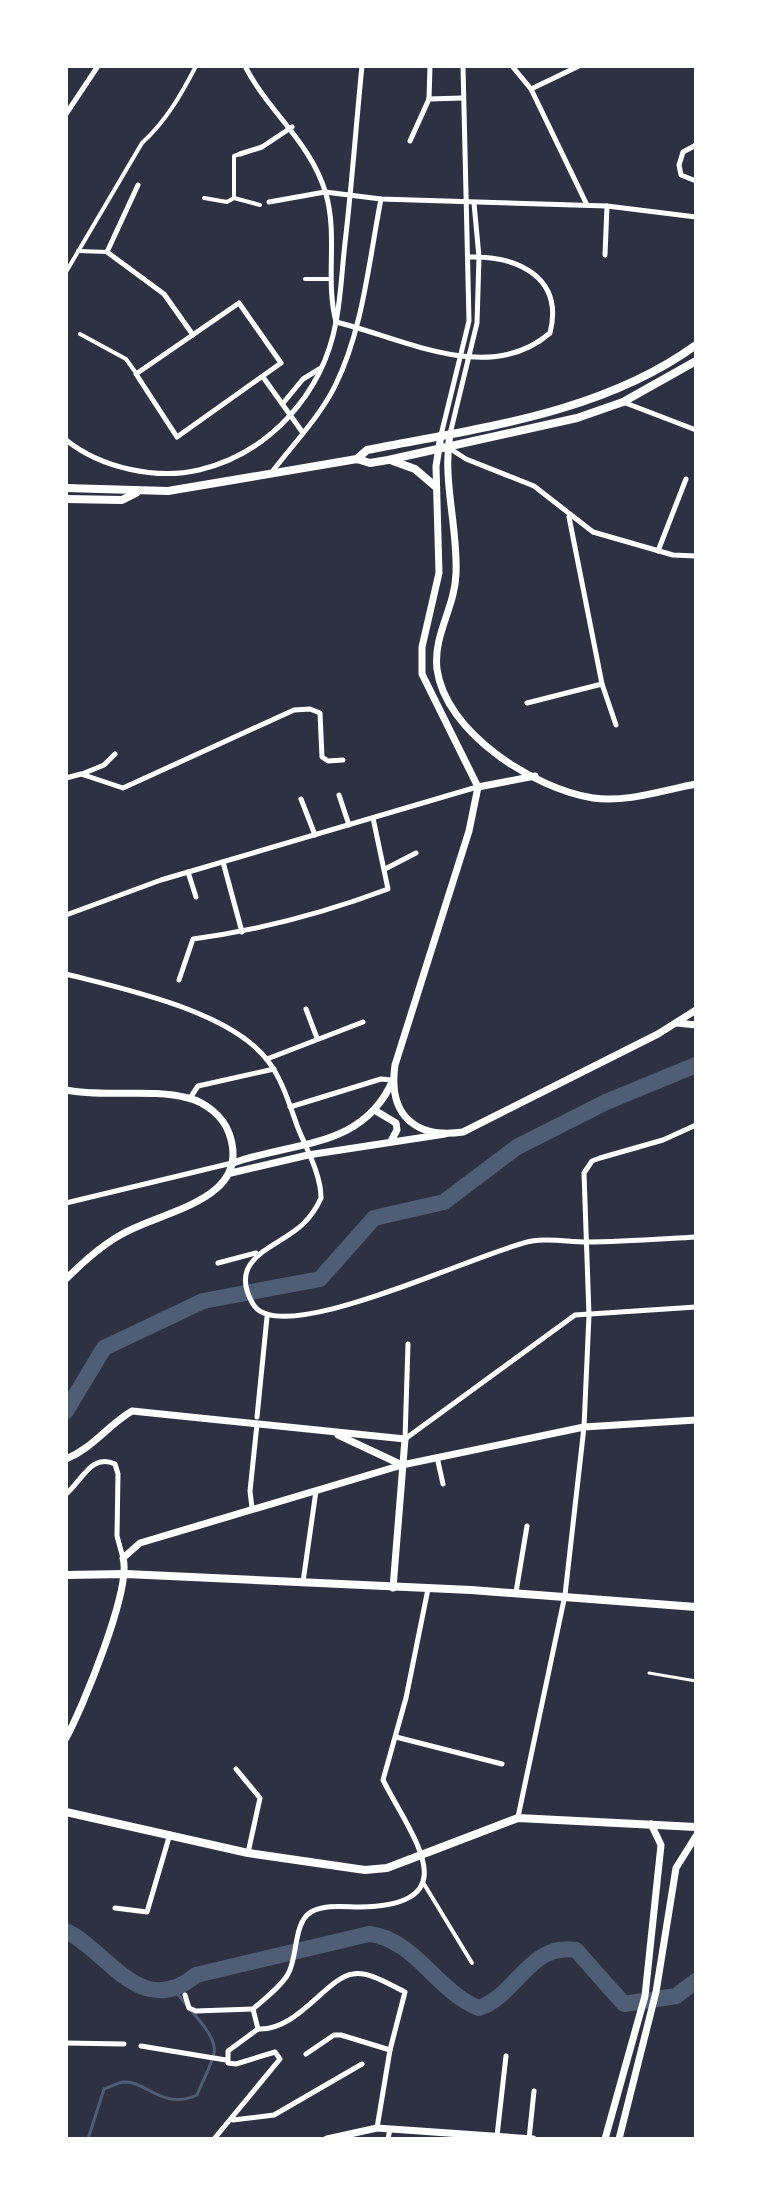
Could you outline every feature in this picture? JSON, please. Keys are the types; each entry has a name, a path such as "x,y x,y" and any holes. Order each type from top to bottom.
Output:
{"main road":[{"path":"357,459 367,450 571,406 621,388 696,345"},
{"path":"66,488 136,493 192,488 357,459 370,463 388,460 577,418 623,402 696,361"},
{"path":"388,460 415,469 436,487"},
{"path":"66,499 122,500 136,493"},
{"path":"66,1575 126,1574 516,1592 696,1607"},
{"path":"66,1812 248,1853 365,1870 387,1868 518,1818 696,1827"}],"street":[{"path":"66,114 98,66"},
{"path":"66,272 142,143 158,129 180,98 196,66"},
{"path":"245,66 264,99 292,127 307,148 325,192 333,238 330,279 336,322"},
{"path":"410,141 429,99 430,66"},
{"path":"446,435 469,321 470,257 465,203 468,196 463,66"},
{"path":"512,66 531,89 587,205"},
{"path":"531,89 579,66"},
{"path":"66,440 82,451 116,464 180,473 239,457 292,415 322,368 336,322 362,67"},
{"path":"429,99 462,98"},
{"path":"234,198 234,156 262,147 292,127"},
{"path":"696,145 683,152 679,165 681,175 696,181"},
{"path":"107,252 138,185"},
{"path":"269,202 325,192 381,199 607,206 696,217"},
{"path":"66,1203 305,1145 359,1126 376,1111 393,1080 469,831 478,787 422,674 422,647 439,573 436,487 442,448 470,359 477,323 479,257 474,203 468,196"},
{"path":"204,198 227,202 234,198 260,205"},
{"path":"272,473 334,388 356,327 381,199"},
{"path":"605,255 607,206"},
{"path":"78,251 107,252 164,294 193,335"},
{"path":"336,322 470,359 493,357 540,341 550,333 554,318 550,290 537,277 519,265 470,257"},
{"path":"305,279 330,279"},
{"path":"80,334 126,359 177,437 281,363 239,303 136,374"},
{"path":"284,402 303,379 322,368"},
{"path":"263,377 284,402 303,433"},
{"path":"456,382 463,383"},
{"path":"623,402 696,430"},
{"path":"442,448 534,486 593,532 658,551 696,556"},
{"path":"442,448 456,577 436,648 437,672 452,710 464,727 485,748 570,791 602,798 696,784"},
{"path":"658,551 686,479"},
{"path":"569,516 602,684 616,725"},
{"path":"527,703 602,684"},
{"path":"81,774 123,788 294,710 310,709 320,713 322,757 328,761 343,760"},
{"path":"66,778 104,765 115,754"},
{"path":"66,915 188,872 478,787 537,776"},
{"path":"339,795 349,825"},
{"path":"301,799 315,835"},
{"path":"179,980 193,939 242,932 329,911 388,889 373,818"},
{"path":"385,869 416,853"},
{"path":"223,862 242,932"},
{"path":"188,872 196,897"},
{"path":"66,974 170,1002 243,1038 274,1069 321,1189 316,1208 304,1224 258,1253 218,1263"},
{"path":"306,1009 317,1038"},
{"path":"66,1279 123,1233 205,1198 231,1173 308,1155 475,1128 677,1023 696,1010"},
{"path":"267,1059 363,1022"},
{"path":"677,1023 696,1025"},
{"path":"190,1098 198,1086 274,1069"},
{"path":"290,1107 381,1079 393,1080"},
{"path":"393,1080 393,1096 402,1114 419,1128 450,1134"},
{"path":"66,1090 102,1096 190,1098 209,1107 228,1131 233,1163 231,1173"},
{"path":"376,1111 396,1123 397,1130 391,1141"},
{"path":"518,1818 565,1595 584,1427 589,1315 583,1180 592,1161 663,1140 696,1125"},
{"path":"258,1253 252,1261 248,1277 251,1300 267,1317 295,1318 340,1308 535,1240 588,1242 696,1237"},
{"path":"66,1459 95,1443 118,1419 132,1411 257,1420 405,1439 575,1315 696,1307"},
{"path":"252,1508 250,1491 267,1317"},
{"path":"393,1588 405,1439 408,1344"},
{"path":"123,1558 151,1538 402,1465 584,1427 696,1420"},
{"path":"332,1432 402,1465"},
{"path":"437,1457 443,1484"},
{"path":"66,1494 92,1465 100,1461 115,1464 118,1474 117,1536 126,1574 111,1625 66,1738"},
{"path":"303,1583 316,1491"},
{"path":"516,1592 527,1526"},
{"path":"428,1589 396,1737 383,1780 421,1855 424,1884 472,1963"},
{"path":"396,1737 502,1764"},
{"path":"236,1769 260,1798 248,1853"},
{"path":"605,2139 645,1996 661,1845 651,1824"},
{"path":"115,1908 138,1914 147,1912 170,1834"},
{"path":"619,2139 656,1992 676,1868 696,1836"},
{"path":"185,1995 189,2008 196,2011 253,2009 287,1977 304,1919 311,1912 324,1908 404,1903 419,1894 424,1884"},
{"path":"226,2060 228,2051 258,2029 269,2030 283,2023 348,1974 366,1975 405,1992 390,2050 377,2128"},
{"path":"253,2009 258,2029"},
{"path":"306,2054 341,2035 390,2050"},
{"path":"66,2043 124,2044"},
{"path":"141,2046 236,2064 275,2052 280,2059 233,2120 214,2139"},
{"path":"497,2136 506,2056"},
{"path":"233,2120 274,2115 362,2064"},
{"path":"327,2139 355,2136 377,2128 531,2139 534,2091"},
{"path":"388,2139 390,2129"}],"lane":[{"path":"649,1673 696,1681"}],"waterway":[{"path":"66,1411 104,1348 203,1301 320,1279 374,1218 444,1202 517,1147 606,1102 696,1065"},
{"path":"66,1931 126,1978 142,1987 158,1990 176,1987 196,1975 369,1934 400,1945 451,1990 479,2008 503,1993 535,1962 560,1950 576,1950 624,2004 676,1996 696,1981"},
{"path":"88,2139 104,2089 116,2084 139,2085 174,2099 197,2095 213,2058 214,2045 206,2029 174,1988"}]}
